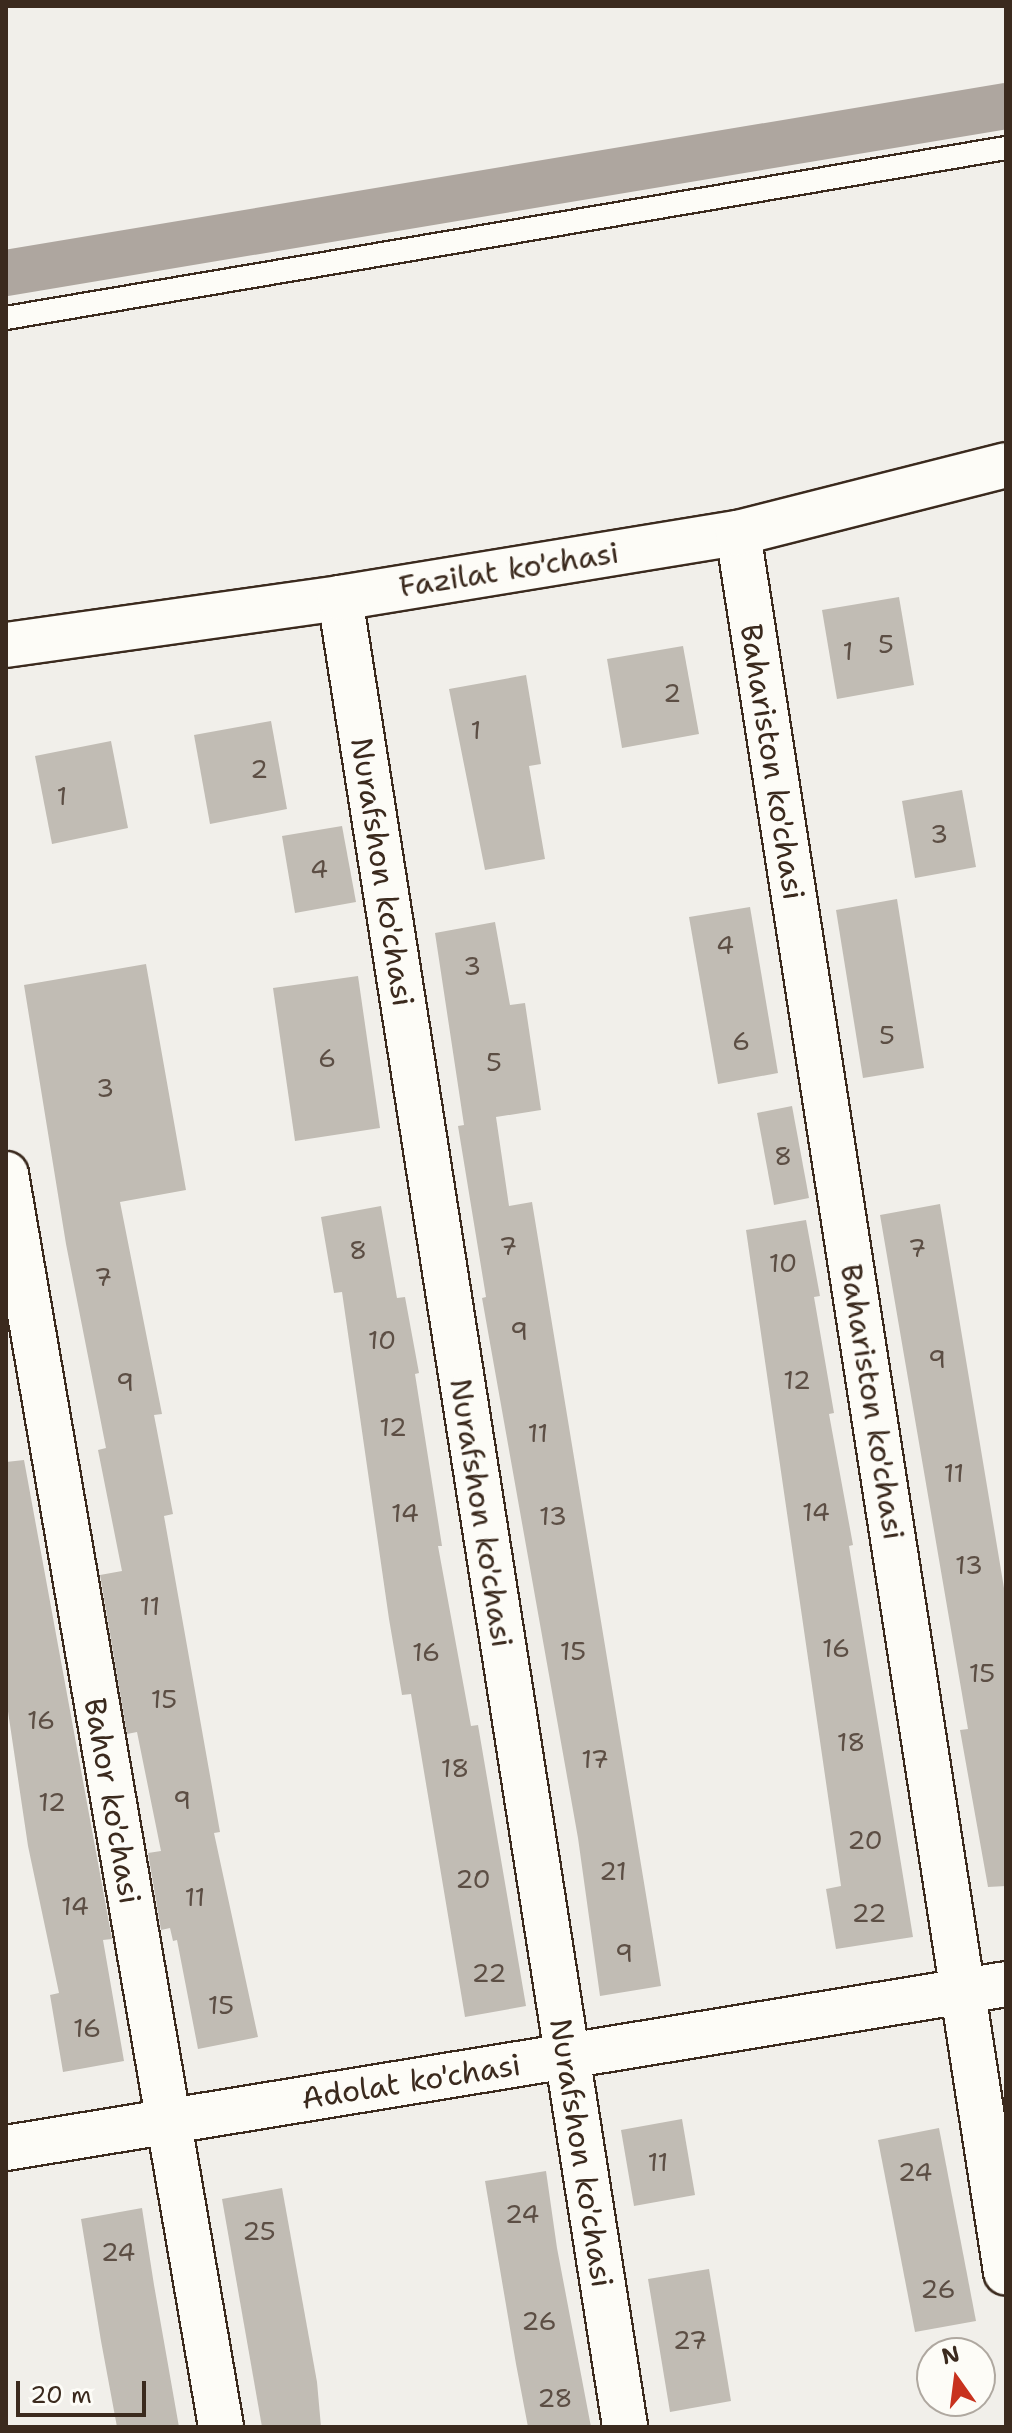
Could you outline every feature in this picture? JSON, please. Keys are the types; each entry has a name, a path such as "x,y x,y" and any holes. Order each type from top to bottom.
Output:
{"street":[{"name":"Fazilat ko'chasi","path":"6,645 340,598 738,533 1006,465"},
{"name":"Bahariston ko'chasi","path":"738,533 1006,2272"},
{"name":"Nurafshon ko'chasi","path":"340,598 625,2427"},
{"name":"Bahor ko'chasi","path":"6,1174 165,2120 221,2427"},
{"name":"Adolat ko'chasi","path":"6,2148 1006,1984"}],"lane":[{"path":"6,318 1006,148"}],"building":[{"path":"899,597 914,685 837,699 822,610"},
{"path":"683,646 699,734 622,748 607,659"},
{"path":"526,675 541,764 529,766 545,859 485,870 449,689"},
{"path":"271,721 287,809 210,824 194,735"},
{"path":"111,741 128,828 52,844 35,756"},
{"path":"962,790 976,867 915,878 902,801"},
{"path":"342,826 356,902 295,913 282,836"},
{"path":"897,899 924,1068 863,1078 836,910"},
{"path":"750,907 778,1073 718,1084 689,917"},
{"path":"495,922 510,1005 525,1003 541,1110 496,1117 509,1206 532,1202 661,1986 600,1996 578,1838 482,1298 486,1297 458,1126 464,1125 435,933"},
{"path":"146,964 186,1190 120,1202 162,1414 154,1415 173,1514 164,1516 220,1832 214,1833 258,2037 198,2049 177,1940 173,1941 170,1928 161,1930 148,1853 161,1851 137,1732 127,1734 100,1575 122,1571 98,1450 106,1448 66,1244 24,985"},
{"path":"358,976 380,1128 295,1141 273,988"},
{"path":"792,1106 809,1198 774,1205 757,1113"},
{"path":"940,1204 1006,1600 1006,1886 988,1887 960,1730 968,1729 880,1215"},
{"path":"381,1206 397,1298 405,1297 419,1373 415,1374 442,1546 438,1546 471,1726 478,1725 526,2006 465,2017 411,1694 402,1695 389,1619 342,1292 334,1293 321,1217"},
{"path":"806,1220 820,1296 814,1297 834,1413 829,1414 853,1545 849,1546 913,1937 836,1949 826,1889 841,1886 746,1230"},
{"path":"24,1460 112,1939 103,1940 124,2061 63,2072 50,1995 59,1993 28,1846 6,1698 6,1462"},
{"path":"682,2119 695,2195 634,2206 621,2130"},
{"path":"939,2128 976,2321 915,2332 878,2140"},
{"path":"546,2171 557,2248 591,2427 528,2427 516,2364 485,2181"},
{"path":"282,2188 317,2382 321,2427 262,2427 222,2199"},
{"path":"142,2208 179,2427 117,2427 101,2341 81,2219"},
{"path":"709,2269 731,2401 670,2412 648,2279"}],"waterway":[{"path":"6,273 1006,106"}]}
